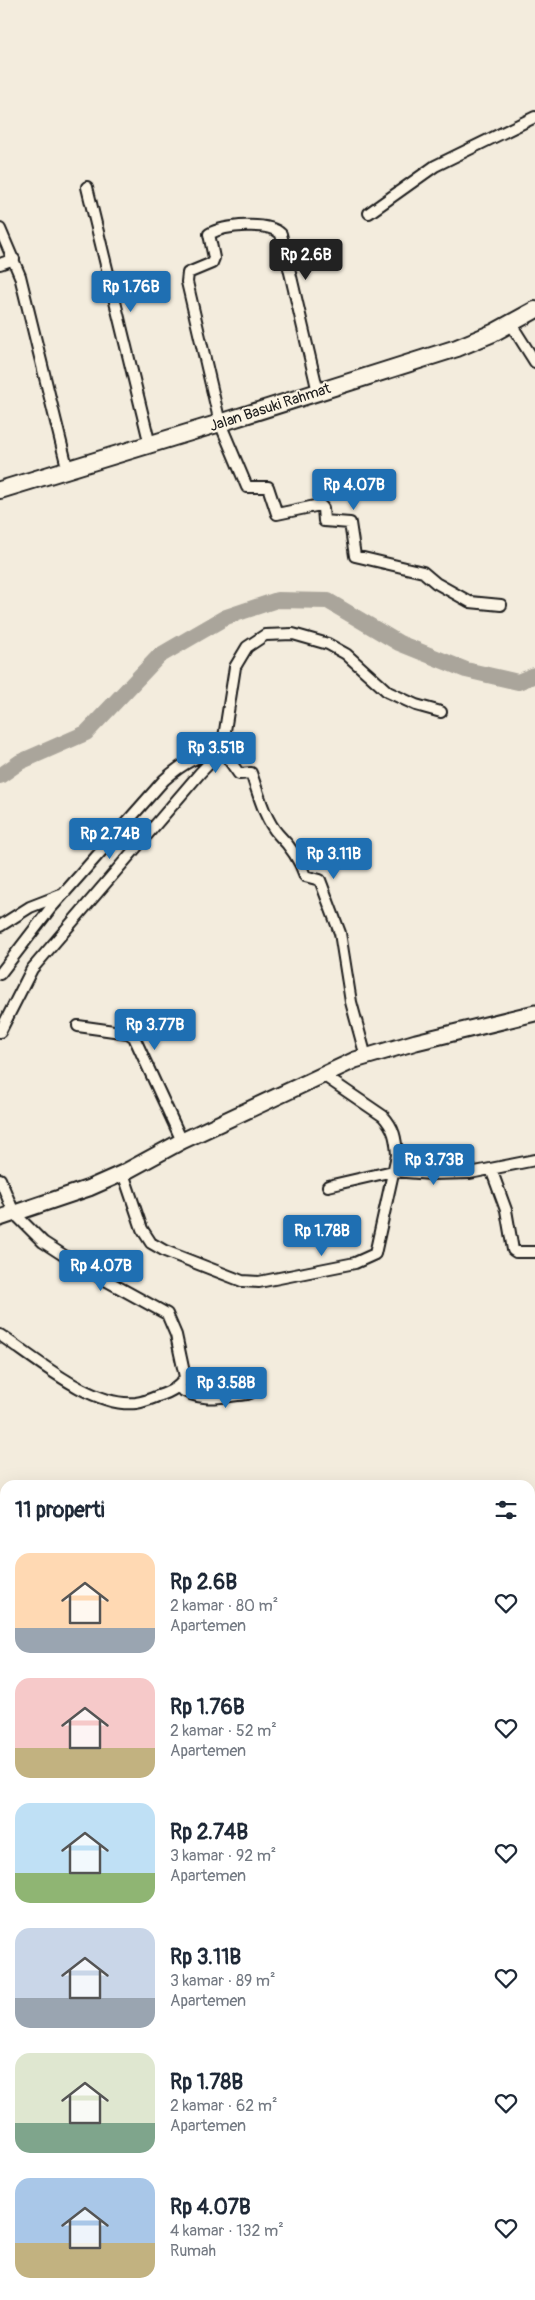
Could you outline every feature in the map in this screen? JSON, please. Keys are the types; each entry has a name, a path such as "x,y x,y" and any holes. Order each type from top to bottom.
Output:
{"main road":[{"name":"Jalan Basuki Rahmat","path":"0,490 68,471 457,348 512,324 535,310"}],"street":[{"path":"369,213 435,166 535,117"},
{"path":"87,186 150,445"},
{"path":"318,392 281,234 276,230 238,225 213,231 208,235 213,250 212,263 192,270 187,278 220,423 247,487 268,487 277,514 321,506 324,521 351,524 355,556 422,572 436,583 470,602 501,605"},
{"path":"0,229 14,259 25,291 68,471"},
{"path":"0,264 14,259"},
{"path":"512,324 535,362"},
{"path":"0,1032 24,982 37,963 200,773 222,750 235,667 247,647 265,635 293,634 328,644 346,654 388,692 416,706 441,712"},
{"path":"0,974 62,895 164,780 182,765 197,756 222,750"},
{"path":"222,750 239,774 251,773 267,813 278,833 284,838 301,863 305,876 320,880 340,933 351,1002 366,1058"},
{"path":"0,926 30,907 62,895"},
{"path":"7,1215 89,1188 123,1173 182,1141 323,1075 366,1058 416,1042 535,1014"},
{"path":"78,1026 128,1033 134,1037 182,1141"},
{"path":"123,1173 142,1229 151,1243 165,1251 242,1281 258,1282 355,1263 375,1254 397,1155 396,1138 391,1124 384,1116 323,1075"},
{"path":"328,1186 393,1171 450,1174 470,1173 535,1160"},
{"path":"491,1169 506,1210 513,1250 516,1252 535,1252"},
{"path":"0,1179 7,1215 56,1251 167,1314 176,1335 184,1365 185,1377 177,1387 160,1396 133,1403 94,1395 78,1387 0,1336"},
{"path":"177,1387 192,1396 204,1398 247,1394 250,1391 250,1378"}],"waterway":[{"path":"0,776 20,762 86,733 159,656 226,617 277,600 328,601 399,643 466,670 518,682 535,675"}]}
